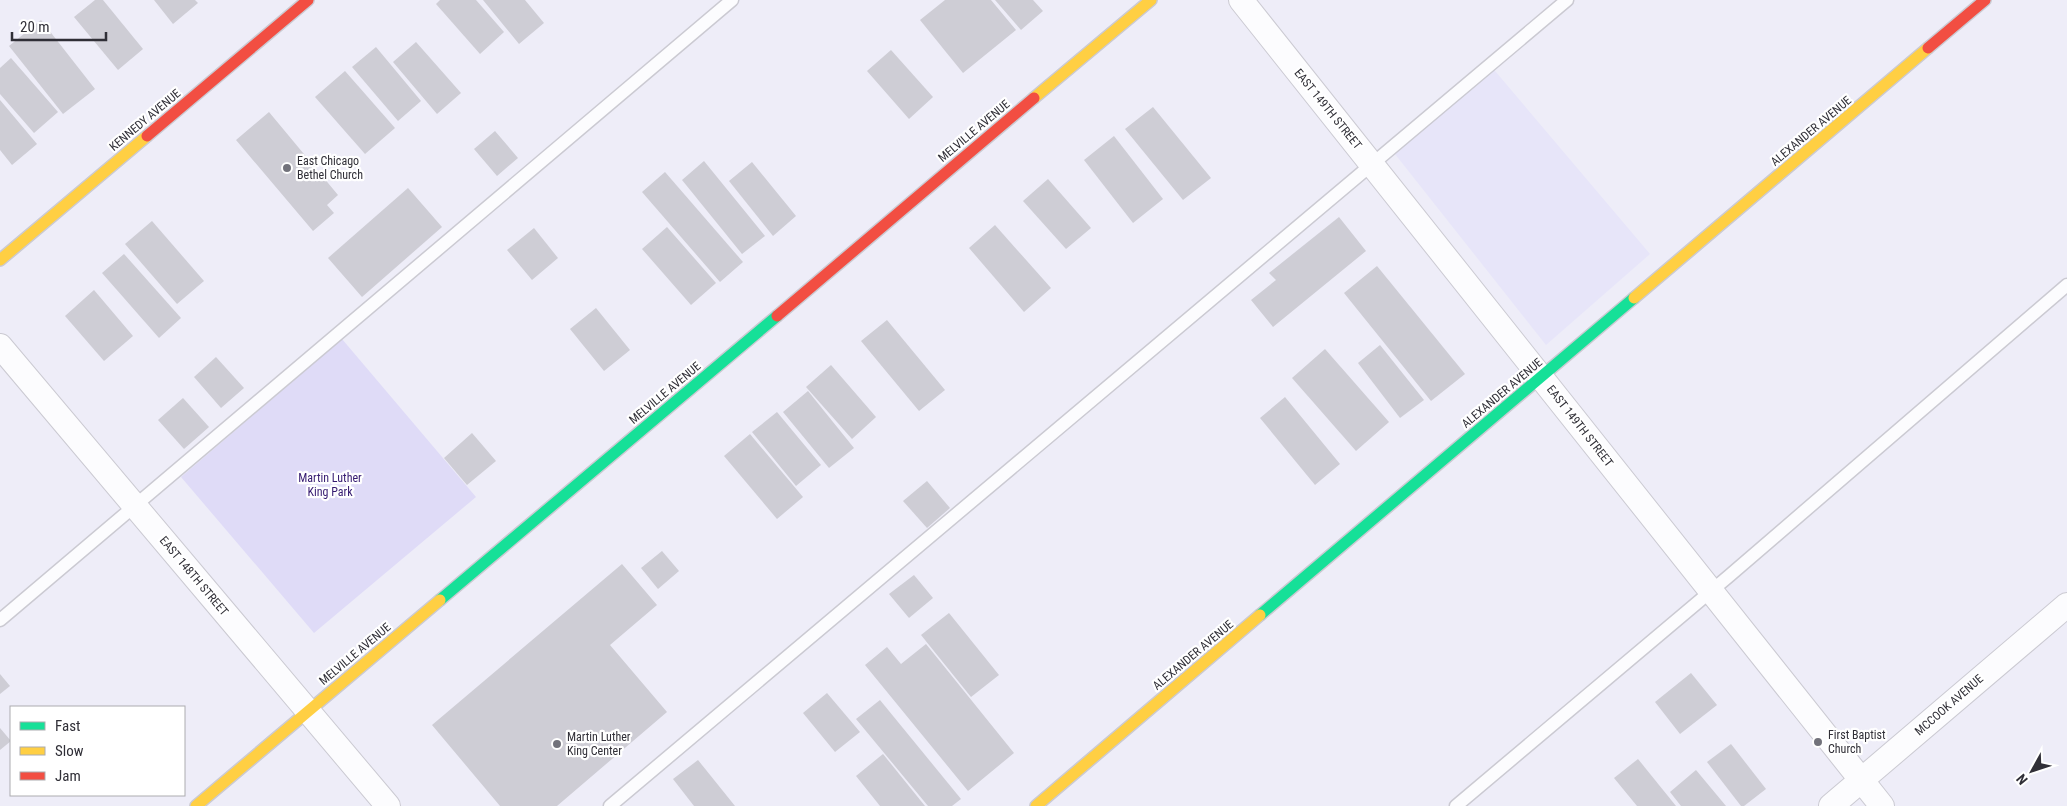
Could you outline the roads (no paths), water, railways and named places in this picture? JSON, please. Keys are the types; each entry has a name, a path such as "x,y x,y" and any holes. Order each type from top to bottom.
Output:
{"street":[{"name":"KENNEDY AVENUE","path":"0,260 308,0"},
{"name":"MELVILLE AVENUE","path":"196,806 1151,0"},
{"name":"EAST 149TH STREET","path":"1241,0 1882,806"},
{"name":"ALEXANDER AVENUE","path":"1036,806 1985,0"},
{"name":"EAST 148TH STREET","path":"0,346 388,806"},
{"name":"MCCOOK AVENUE","path":"1831,806 2067,605"}],"lane":[{"path":"0,620 732,0"},
{"path":"610,806 1567,0"},
{"path":"1456,806 1711,591 2067,285"}],"place":[{"name":"East Chicago Bethel Church","path":"287,168"},
{"name":"First Baptist Church","path":"1818,742"},
{"name":"Martin Luther King Center","path":"557,744"}],"park label":[{"name":"Martin Luther King Park","path":"330,485"}]}
